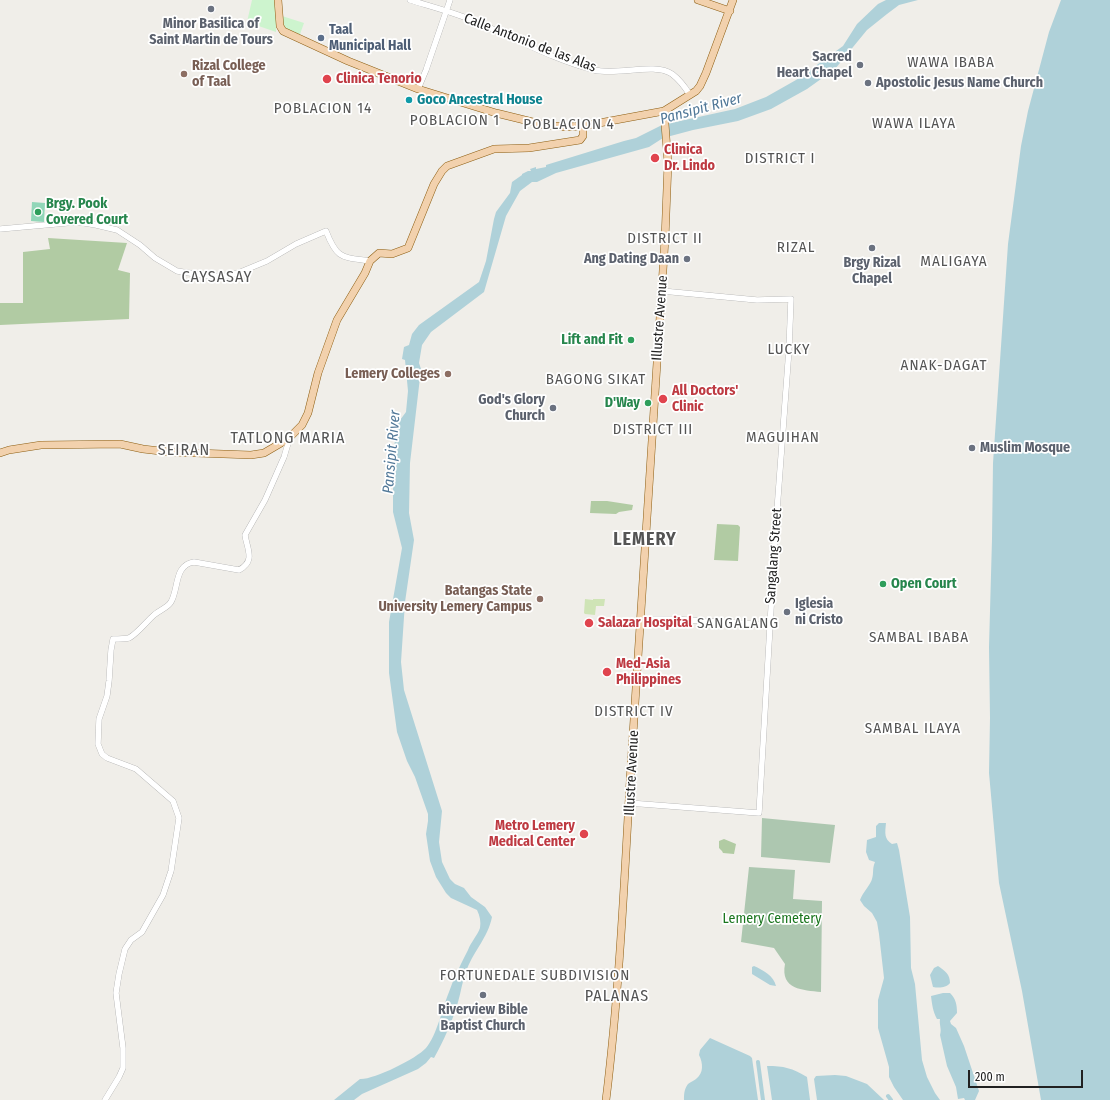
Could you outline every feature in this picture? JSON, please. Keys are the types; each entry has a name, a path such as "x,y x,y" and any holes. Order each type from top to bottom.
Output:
{"main road":[{"path":"278,0 280,26 286,33 354,64 418,89 496,113 520,120 556,126 583,126 664,115 700,86 734,0"},
{"path":"698,0 730,11"},
{"name":"Illustre Avenue","path":"606,1100 618,990 628,846 629,803 662,291 668,163 664,115"},
{"path":"0,452 41,446 120,444 143,449 169,452 251,455 264,453 290,437 302,425 308,413 318,373 337,320 365,273 370,261 379,254 392,254 408,248 434,184 442,171 447,166 498,148 529,148 580,140 583,136 583,126"}],"street":[{"name":"Calle Antonio de las Alas","path":"410,0 478,22 532,47 595,70 610,72 657,69 666,71 680,81 690,95"},
{"path":"418,89 450,0"},
{"path":"0,229 78,222 96,225 117,230 140,245 155,258 177,271 208,276 225,276 238,273 326,231 333,248 344,258 370,261"},
{"name":"Sangalang Street","path":"629,803 759,813 774,580 776,524 788,369 791,299 757,300 662,291"},
{"path":"105,1100 123,1068 123,1048 116,993 120,968 125,949 131,940 142,932 163,895 171,871 179,818 173,801 136,769 107,758 102,754 98,744 99,718 109,682 113,639 125,639 131,636 155,614 170,603 173,597 179,572 189,563 194,562 239,570 243,568 247,563 250,552 245,535 265,500 284,457 290,437"},
{"path":"641,619 672,619 770,625"}],"green space":[{"path":"252,0 276,0 276,32 247,22"},
{"path":"282,16 304,23 299,37 283,28"},
{"name":"Brgy. Pook Covered Court","path":"32,202 45,203 44,222 31,221"},
{"path":"48,238 127,243 118,270 130,273 129,319 0,325 0,303 23,303 23,252 50,249"},
{"path":"591,501 607,501 633,505 632,510 619,512 616,514 590,513"},
{"path":"717,524 738,525 740,527 738,561 714,560"},
{"path":"585,599 605,599 604,606 596,606 595,615 585,614"},
{"path":"762,818 835,825 830,863 761,857"},
{"path":"724,839 736,844 734,854 723,853 719,848 719,841"},
{"name":"Lemery Cemetery","path":"749,867 795,870 793,899 822,901 821,992 800,989 789,984 784,973 785,964 774,948 741,942"}],"water":[{"path":"886,0 918,0 899,5 867,30 835,69 807,89 771,109 738,121 663,138 649,147 556,173 537,182 532,182 520,191 506,216 484,292 431,332 422,345 419,363 421,369 410,463 409,513 414,540 405,602 401,662 404,690 442,811 439,842 442,862 450,879 455,884 464,888 471,897 485,907 492,917 484,939 469,965 463,980 453,1017 434,1058 431,1057 418,1069 362,1094 354,1100 334,1100 360,1079 384,1073 413,1058 426,1048 430,1043 436,1029 455,976 480,928 480,917 477,910 451,898 446,893 436,877 430,861 426,834 428,814 397,732 389,673 389,622 402,548 393,512 393,456 397,424 406,412 408,391 405,360 402,359 404,347 409,345 412,334 419,325 479,282 486,261 496,212 510,193 512,182 522,174 531,171 530,169 536,167 536,169 546,167 546,165 636,138 662,125 735,109 766,97 796,80 843,46 857,24 878,4"},
{"path":"1061,0 1110,0 1110,1100 1041,1100 1022,991 999,883 989,773 989,647 993,463 1008,244 1021,146 1028,111 1049,32"},
{"path":"879,823 886,823 886,838 892,844 897,843 899,850 910,917 911,968 915,984 922,1060 927,1077 940,1100 903,1100 889,1077 889,1067 878,1028 878,1000 884,978 879,934 877,922 872,913 860,900 873,877 875,862 869,860 866,852 867,840 876,837 876,826"},
{"path":"754,966 771,976 776,986 770,985 752,974 752,967"},
{"path":"938,966 945,971 949,977 950,983 944,987 933,987 930,975 934,968"},
{"path":"950,993 956,1002 957,1013 950,1021 956,1028 964,1046 979,1091 975,1100 965,1100 964,1098 958,1099 956,1087 947,1066 940,1035 940,1019 937,1019 935,1014 931,996"},
{"path":"710,1038 752,1058 758,1100 684,1100 684,1092 687,1086 699,1077 702,1071 699,1055 700,1050"},
{"path":"767,1066 788,1068 807,1077 810,1100 772,1100"},
{"path":"816,1076 846,1076 867,1084 884,1100 817,1100 814,1079"}],"waterway":[{"path":"758,1062 763,1100"},
{"path":"888,1096 891,1100"}],"place":[{"name":"Minor Basilica of Saint Martin de Tours","path":"211,9"},
{"name":"Taal Municipal Hall","path":"321,38"},
{"name":"Sacred Heart Chapel","path":"860,65"},
{"name":"Rizal College of Taal","path":"184,74"},
{"name":"Clinica Tenorio","path":"327,79"},
{"name":"Apostolic Jesus Name Church","path":"868,83"},
{"name":"Goco Ancestral House","path":"409,100"},
{"name":"Clinica Dr. Lindo","path":"655,158"},
{"name":"Brgy. Pook Covered Court","path":"38,212"},
{"name":"Brgy Rizal Chapel","path":"872,248"},
{"name":"Ang Dating Daan","path":"687,259"},
{"name":"Lift and Fit","path":"631,340"},
{"name":"Lemery Colleges","path":"448,374"},
{"name":"All Doctors' Clinic","path":"663,399"},
{"name":"D'Way","path":"648,403"},
{"name":"God's Glory Church","path":"553,408"},
{"name":"Muslim Mosque","path":"972,448"},
{"name":"Open Court","path":"883,584"},
{"name":"Batangas State University Lemery Campus","path":"540,599"},
{"name":"Iglesia ni Cristo","path":"787,612"},
{"name":"Salazar Hospital","path":"589,623"},
{"name":"Med-Asia Philippines","path":"607,672"},
{"name":"Metro Lemery Medical Center","path":"584,834"},
{"name":"Riverview Bible Baptist Church","path":"483,995"}],"district":[{"name":"WAWA IBABA","path":"951,63"},
{"name":"POBLACION 14","path":"323,109"},
{"name":"POBLACION 1","path":"455,121"},
{"name":"WAWA ILAYA","path":"914,124"},
{"name":"POBLACION 4","path":"569,125"},
{"name":"DISTRICT I","path":"780,159"},
{"name":"DISTRICT II","path":"665,239"},
{"name":"RIZAL","path":"796,248"},
{"name":"MALIGAYA","path":"954,262"},
{"name":"CAYSASAY","path":"217,278"},
{"name":"LUCKY","path":"789,350"},
{"name":"ANAK-DAGAT","path":"944,366"},
{"name":"BAGONG SIKAT","path":"596,380"},
{"name":"DISTRICT III","path":"653,430"},
{"name":"MAGUIHAN","path":"783,438"},
{"name":"TATLONG MARIA","path":"288,439"},
{"name":"SEIRAN","path":"184,451"},
{"name":"LEMERY","path":"645,540"},
{"name":"SANGALANG","path":"738,624"},
{"name":"SAMBAL IBABA","path":"919,638"},
{"name":"DISTRICT IV","path":"634,712"},
{"name":"SAMBAL ILAYA","path":"913,729"},
{"name":"FORTUNEDALE SUBDIVISION","path":"535,976"},
{"name":"PALANAS","path":"617,997"}],"water label":[{"name":"Pansipit River","path":"701,109"},
{"name":"Pansipit River","path":"392,452"}]}
